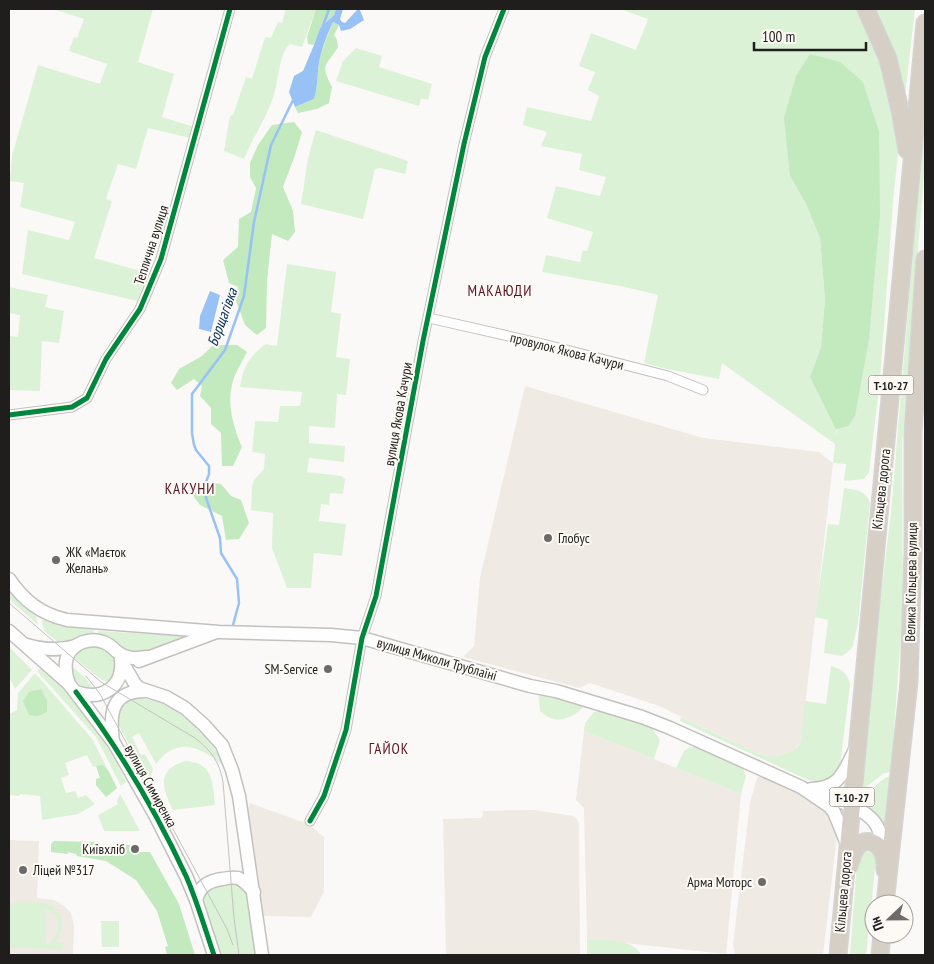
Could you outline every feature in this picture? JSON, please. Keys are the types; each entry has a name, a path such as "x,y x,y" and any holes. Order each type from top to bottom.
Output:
{"highway":[{"path":"866,9 884,48 892,74 910,170"},
{"name":"Кільцева дорога","path":"838,955 925,23"},
{"name":"Велика Кільцева вулиця","path":"886,894 908,682 914,550 913,432 925,260"},
{"path":"844,876 857,847 862,842 870,841 875,843 884,853 887,884"}],"main road":[{"name":"вулиця Миколи Трублаїні","path":"9,579 21,595 33,606 43,613 67,620 219,632 331,635 362,638 530,686 556,691 642,717 806,788 834,812 847,846"},
{"name":"вулиця Симиренка","path":"9,631 73,688 114,743 186,876 214,955"},
{"path":"122,664 146,658 219,632"},
{"path":"22,644 45,650 62,650 89,640 105,642 135,684 145,691 166,697 184,708 204,725 222,745 237,786 262,955"},
{"path":"76,646 66,659 66,675 73,688 86,695 100,694 115,685 122,664 128,658 146,658"},
{"path":"114,743 111,728 112,711 116,704 123,695 130,692 145,691"},
{"path":"806,788 823,788 835,783 841,778 856,747"},
{"path":"806,788 862,811 876,824 884,853"},
{"path":"196,900 199,891 207,883 227,878 241,880 254,892"}],"street":[{"name":"Теплична вулиця","path":"9,415 72,407 87,398 106,359 140,309 161,258 230,9"},
{"name":"вулиця Якова Качури","path":"310,822 324,796 346,730 362,638 376,596 423,341 464,144 484,59 504,9"},
{"name":"провулок Якова Качури","path":"429,318 543,344 668,376 703,390"}],"shaded area":[{"path":"525,386 703,438 819,452 833,463 801,742 792,751 773,758 759,754 659,706 590,683 579,688 463,657 474,646 480,578"},
{"path":"584,731 741,794 726,954 587,939 584,808 576,800"},
{"path":"763,775 827,807 837,835 823,955 735,955 733,944 750,802 756,781 758,777"},
{"path":"250,803 308,824 324,837 324,892 311,917 262,916 247,811"},
{"path":"534,810 573,816 577,819 579,825 580,955 446,955 443,819 482,818 483,811"},
{"name":"Ліцей №317","path":"9,840 39,841 37,898 54,900 71,913 74,926 73,955 9,955"}],"green space":[{"path":"53,9 153,9 138,62 174,74 162,117 194,127 190,138 148,128 136,169 118,164 106,199 112,201 94,258 148,273 137,301 22,274 28,230 69,240 75,222 20,207 24,183 10,181 12,156 38,65 100,84 107,64 69,51 74,37 77,38 84,19"},
{"path":"286,9 316,9 302,47 290,44 284,52 270,106 244,159 224,151 230,116 233,115 246,77 252,79 265,37 271,38 278,22 282,23"},
{"path":"316,9 336,9 334,15 320,28 314,45 308,44 307,37"},
{"path":"620,9 915,9 894,190 880,380 869,472 864,479 844,481 846,464 833,463 835,444 722,363 719,379 644,363 658,295 542,272 546,255 580,262 583,250 587,251 593,232 547,218 556,186 600,196 606,177 579,170 582,154 541,146 547,132 523,125 527,107 591,121 599,96 588,90 595,72 579,66 591,33 636,50 648,19","holes":["863,82 879,131 848,426 837,430 836,436 836,430 810,377 821,347 825,299 820,238 807,206 790,176"]},
{"path":"333,22 339,25 334,35 338,47 325,69 332,87 329,103 317,109 298,113 295,107 314,99 320,59"},
{"path":"356,48 382,56 379,67 432,84 428,100 421,98 419,106 336,81 343,61"},
{"path":"810,54 840,62 863,82 879,131 880,214 869,339 855,416 848,426 836,430 810,377 821,347 825,299 820,238 806,204 790,176 784,118 796,76"},
{"path":"925,109 925,163 902,446 903,604 891,772 884,773 861,790 891,512"},
{"path":"294,122 302,132 283,187 293,211 295,232 288,241 272,234 267,281 266,328 257,335 245,325 235,298 238,287 229,283 223,260 238,247 239,219 251,212 256,188 250,177 250,163 258,145 272,125"},
{"path":"316,130 408,161 405,174 380,168 375,169 363,219 301,204 308,158"},
{"path":"287,264 336,272 331,312 341,314 336,357 350,359 346,395 337,394 335,428 309,426 309,443 345,446 344,462 309,458 307,472 342,476 345,479 343,494 330,493 329,505 321,504 319,521 346,524 342,556 314,553 311,588 287,588 272,548 273,513 251,510 252,486 254,480 264,469 265,454 252,452 255,421 278,422 280,406 300,406 302,392 240,387 245,368 255,353 266,344 277,346"},
{"path":"9,287 48,295 45,307 64,311 59,343 42,341 40,391 9,390 9,336 18,337 20,315 9,313"},
{"path":"213,345 237,345 247,352 234,377 230,401 232,417 242,447 233,466 222,466 221,433 211,424 211,408 200,396 202,386 194,379 177,390 171,383 179,369 202,356"},
{"path":"197,481 221,484 231,496 241,500 249,523 239,539 226,540 222,516 200,505 194,497"},
{"path":"844,488 863,493 870,503 858,623 853,646 842,656 824,653 828,620 815,617 828,524 839,525"},
{"path":"9,591 22,606 36,616 38,625 9,599"},
{"path":"42,620 67,627 94,630 93,633 62,645 44,631"},
{"path":"98,631 182,636 183,638 156,648 134,652 98,634"},
{"path":"9,647 32,670 15,689 9,677"},
{"path":"89,647 103,649 114,658 115,671 113,677 108,682 102,680 74,658 80,651"},
{"path":"71,665 87,680 94,690 84,688 78,683 73,675"},
{"path":"42,666 56,679 90,720 109,749 126,782 121,786 96,737 37,671"},
{"path":"831,666 844,672 848,677 850,685 840,767 831,778 818,781 808,780 680,721 681,717 759,754 773,758 792,751 801,742 805,701 826,704"},
{"path":"35,673 93,740 117,788 106,797 96,785 96,779 100,778 97,766 93,767 87,755 65,763 69,775 61,778 66,793 75,791 78,798 86,795 95,804 78,814 42,820 40,796 9,795 9,714 17,710 18,693"},
{"path":"41,689 47,701 47,712 38,716 29,715 23,701 29,692"},
{"path":"538,692 586,704 570,717 558,720 552,719 540,711"},
{"path":"133,698 161,703 188,720 200,731 226,768 200,750 191,747 173,749 156,764 139,733 132,737 141,755 145,754 153,769 151,785 117,722 121,707"},
{"path":"603,711 651,727 660,740 654,759 584,731 585,723 594,712"},
{"path":"690,747 698,747 743,769 746,776 741,794 676,768 684,751"},
{"path":"185,761 201,765 210,775 215,805 173,810 166,794 164,781 169,769"},
{"path":"103,765 117,788 106,797 96,785 96,779 100,778 96,766"},
{"path":"891,776 887,829 885,830 859,806 860,795 869,792 886,777"},
{"path":"120,794 140,831 104,831 98,815 118,804 117,801"},
{"path":"54,841 98,842 98,849 111,849 111,845 131,845 131,852 150,852 179,904 195,955 167,955 165,947 168,946 157,911 136,880 106,861 77,856 68,852 68,854 51,852 51,844"},
{"path":"866,851 874,854 876,859 872,894 864,894 864,944 867,944 866,955 850,955 857,863 862,853"},
{"path":"231,881 243,885 248,891 258,955 219,955 202,904 201,895 206,890"},
{"path":"32,902 46,904 53,906 60,914 62,926 56,943 63,943 63,949 9,948 9,903","holes":["45,908 55,915 58,931 54,938 46,944"]},
{"path":"101,921 119,921 119,947 102,947"},
{"path":"587,939 625,943 632,946 641,955 587,955"}],"water":[{"path":"336,9 343,9 340,19 342,22 345,23 357,10 360,10 364,20 350,29 341,31 339,25 333,22 321,53 314,99 295,107 289,92 294,76 303,71 320,28 334,15"},
{"path":"210,291 220,295 211,332 199,329 200,316"}],"waterway":[{"name":"Борщагівка","path":"323,26 329,9"},
{"name":"Борщагівка","path":"233,625 239,603 237,579 221,553 220,538 206,498 209,466 194,445 192,433 192,394 225,350 244,296 254,222 271,145 294,98"}],"tram line":[{"path":"9,603 101,682 195,738 214,757 220,769 223,782 234,918 239,955"},
{"path":"86,676 100,694 227,929 233,945"}],"cycle path":[{"path":"9,415 72,407 87,398 106,359 140,309 161,259 230,9"},
{"path":"310,821 324,796 346,730 362,638 376,596 423,341 464,144 485,57 504,9"},
{"path":"76,692 122,758 162,828 190,886 214,955"}],"place":[{"name":"Глобус","path":"548,538"},
{"name":"ЖК «Маєток Желань»","path":"56,560"},
{"name":"SM-Service","path":"328,669"},
{"name":"Київхліб","path":"135,849"},
{"name":"Ліцей №317","path":"23,870"},
{"name":"Арма Моторс","path":"762,882"}],"district":[{"name":"МАКАЮДИ","path":"500,290"},
{"name":"КАКУНИ","path":"190,488"},
{"name":"ГАЙОК","path":"389,748"}]}
